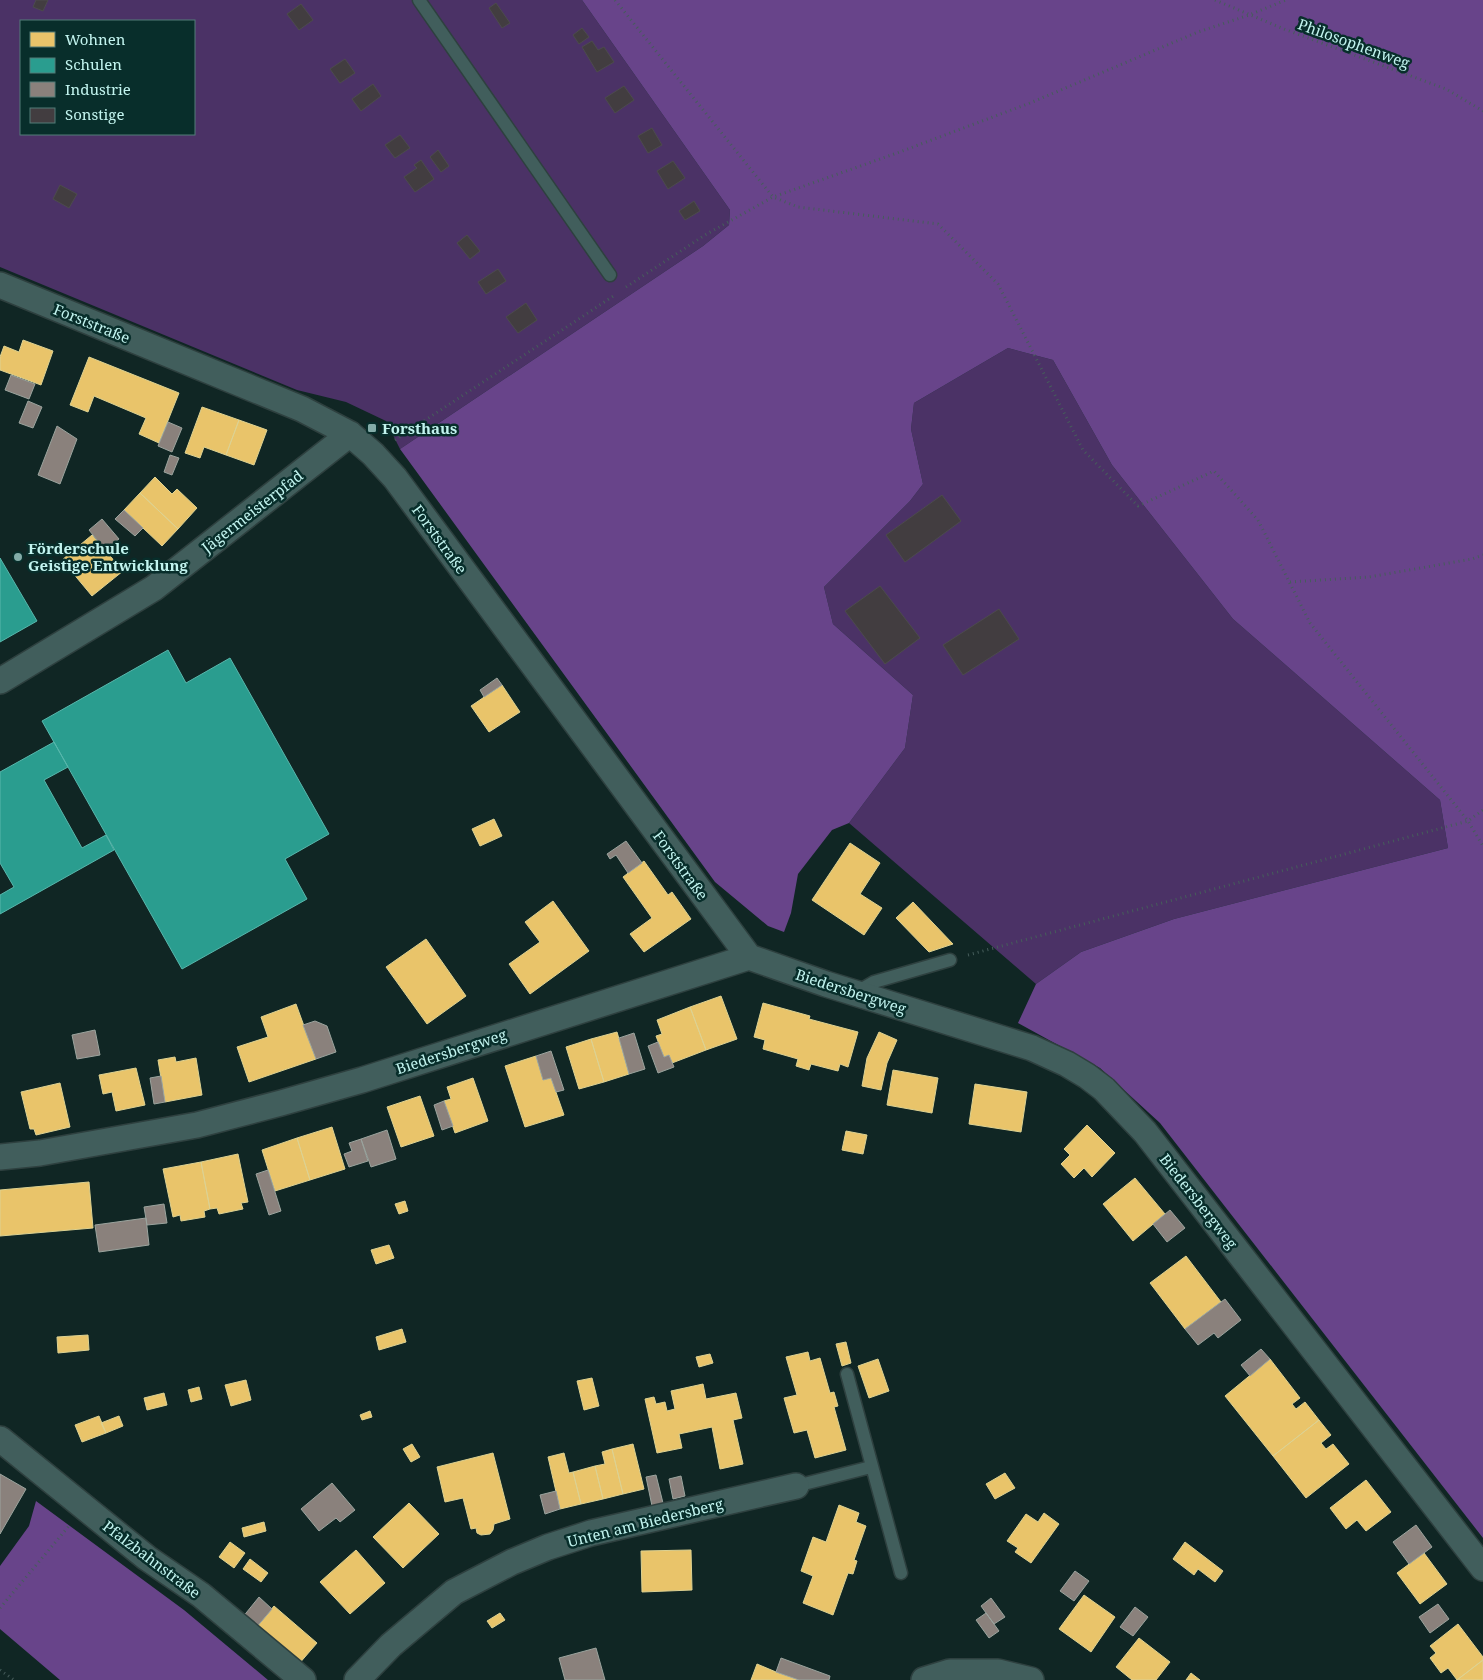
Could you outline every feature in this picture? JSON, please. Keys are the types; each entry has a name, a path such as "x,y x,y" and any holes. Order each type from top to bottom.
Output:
{"street":[{"name":"Forststraße","path":"0,285 302,409 350,434 373,454 395,478 749,957"},
{"name":"Jägermeisterpfad","path":"0,681 154,588 350,434"},
{"name":"Biedersbergweg","path":"0,1157 40,1153 198,1125 271,1106 362,1080 749,957 855,993 1032,1048 1067,1064 1104,1089 1145,1132 1483,1568"},
{"name":"Pfalzbahnstraße","path":"0,1439 147,1558 201,1595 303,1680"},
{"name":"Unten am Biedersberg","path":"358,1680 391,1645 454,1592 512,1562 591,1532 796,1486"},
{"path":"924,1680 950,1672 998,1672 1031,1680"}],"lane":[{"path":"419,0 610,275"},
{"path":"855,993 874,982 950,960"},
{"path":"847,1374 901,1573"},
{"path":"796,1486 871,1467"}],"path":[{"path":"616,0 773,197 798,207 938,224 998,284 1083,450 1138,506 1214,470 1258,520 1310,623 1468,821 1483,846"},
{"name":"Philosophenweg","path":"1215,0 1249,15 1446,88 1483,111"},
{"path":"623,289 705,235 773,197 1030,103 1198,32 1286,0"},
{"path":"373,454 615,294"},
{"path":"1290,582 1370,576 1472,559 1483,555"},
{"path":"950,960 1468,821 1483,810"},
{"path":"0,1608 83,1507"},
{"path":"0,1670 14,1680"}],"shaded area":[{"path":"0,0 582,0 730,210 729,225 703,246 400,449 386,421 346,402 297,390 0,267"},
{"path":"582,0 1483,0 1483,1538 1160,1123 1100,1068 1018,1023 1036,984 1081,952 1174,919 1448,848 1440,800 1233,619 1112,465 1053,360 1008,348 914,403 911,429 923,484 910,501 824,587 833,624 913,695 905,748 849,823 832,830 798,874 791,913 784,932 768,926 715,882 400,449 703,246 729,225 730,210"},
{"path":"1008,348 1053,360 1112,465 1233,619 1440,800 1448,848 1174,919 1081,952 1036,984 849,823 905,748 913,695 833,624 824,587 910,501 923,484 911,429 914,403"},
{"path":"36,1501 184,1610 268,1680 60,1680 0,1629 0,1566 29,1526"}],"building: Wohnen":[{"path":"23,340 53,351 41,385 0,370 0,357 4,346 19,352"},
{"path":"89,357 179,393 159,443 139,434 146,418 94,396 88,412 70,405"},
{"path":"202,407 239,420 226,455 204,447 200,458 185,453"},
{"path":"239,420 267,430 254,465 226,455"},
{"path":"155,477 172,494 177,489 197,508 178,529 140,493"},
{"path":"140,493 178,529 162,546 124,510"},
{"path":"92,535 123,571 92,596 62,560"},
{"path":"502,685 520,712 489,732 471,706"},
{"path":"494,819 502,836 480,846 472,829"},
{"path":"850,843 880,863 860,894 882,908 864,935 812,900"},
{"path":"644,861 668,895 672,892 691,919 644,952 630,934 652,918 623,877"},
{"path":"553,901 589,951 530,994 509,964 540,942 525,922"},
{"path":"913,902 953,944 929,952 896,918"},
{"path":"426,939 466,996 427,1024 386,967"},
{"path":"721,996 737,1039 706,1050 690,1007"},
{"path":"763,1003 810,1016 809,1019 858,1032 848,1067 840,1064 838,1071 811,1064 809,1070 796,1066 798,1059 763,1049 765,1040 754,1037"},
{"path":"296,1004 316,1059 249,1082 237,1047 268,1037 261,1017"},
{"path":"690,1007 706,1050 672,1063 669,1055 664,1057 656,1036 662,1034 657,1020"},
{"path":"617,1032 629,1074 604,1082 591,1039"},
{"path":"879,1032 897,1040 887,1063 881,1090 862,1086 867,1058"},
{"path":"591,1039 604,1082 579,1089 566,1047"},
{"path":"536,1056 543,1080 551,1078 564,1115 525,1127 505,1066"},
{"path":"175,1057 176,1062 196,1058 202,1095 165,1102 158,1060"},
{"path":"136,1068 145,1105 116,1111 112,1092 103,1094 99,1075"},
{"path":"893,1070 938,1078 932,1113 887,1105"},
{"path":"473,1078 488,1121 455,1133 444,1101 451,1099 447,1087"},
{"path":"60,1083 70,1127 36,1135 34,1129 30,1129 21,1092"},
{"path":"975,1084 1027,1092 1021,1132 969,1124"},
{"path":"420,1096 434,1136 401,1147 387,1107"},
{"path":"1087,1125 1115,1153 1092,1177 1084,1168 1074,1178 1061,1164 1070,1155 1064,1149"},
{"path":"332,1127 345,1169 310,1180 297,1138"},
{"path":"846,1131 867,1135 863,1154 842,1150"},
{"path":"297,1138 310,1180 275,1191 262,1150"},
{"path":"238,1154 248,1202 241,1203 243,1209 219,1214 217,1208 210,1209 201,1162"},
{"path":"201,1162 210,1209 204,1211 205,1217 181,1221 180,1215 173,1217 163,1169"},
{"path":"1135,1178 1165,1214 1133,1241 1103,1204"},
{"path":"89,1182 93,1228 0,1236 0,1190"},
{"path":"405,1201 408,1211 399,1214 395,1204"},
{"path":"389,1245 394,1258 376,1264 371,1250"},
{"path":"1186,1256 1221,1302 1185,1329 1150,1283"},
{"path":"402,1329 406,1342 379,1350 376,1337"},
{"path":"88,1335 89,1350 58,1353 57,1337"},
{"path":"846,1342 851,1363 842,1366 836,1344"},
{"path":"808,1352 810,1361 820,1358 830,1393 834,1392 838,1406 834,1407 846,1450 815,1458 807,1430 794,1433 784,1398 797,1395 786,1357"},
{"path":"710,1354 713,1363 699,1367 696,1357"},
{"path":"878,1359 889,1391 869,1398 858,1366"},
{"path":"1270,1359 1300,1398 1292,1404 1296,1409 1305,1402 1319,1420 1273,1456 1225,1396"},
{"path":"592,1378 599,1406 584,1410 577,1381"},
{"path":"246,1380 251,1400 231,1406 225,1385"},
{"path":"703,1384 706,1399 736,1393 742,1418 733,1420 743,1464 720,1469 712,1427 679,1434 682,1448 657,1453 645,1399 654,1397 656,1404 665,1402 667,1411 675,1409 671,1391"},
{"path":"199,1387 202,1399 191,1402 188,1390"},
{"path":"164,1393 167,1405 147,1410 144,1398"},
{"path":"370,1411 372,1417 362,1420 360,1415"},
{"path":"99,1416 106,1433 82,1442 75,1425"},
{"path":"119,1416 123,1426 106,1433 101,1423"},
{"path":"1319,1420 1331,1435 1321,1443 1326,1449 1333,1444 1349,1464 1306,1498 1273,1456"},
{"path":"412,1444 420,1457 411,1462 403,1449"},
{"path":"633,1444 644,1489 623,1494 612,1449"},
{"path":"612,1449 623,1494 603,1499 595,1466 605,1464 602,1452"},
{"path":"493,1453 510,1519 494,1524 490,1534 481,1535 477,1533 476,1528 471,1529 463,1498 445,1502 437,1467"},
{"path":"564,1453 569,1473 573,1472 581,1504 560,1509 548,1457"},
{"path":"595,1466 603,1499 581,1504 573,1472"},
{"path":"1005,1473 1015,1488 995,1499 986,1484"},
{"path":"1366,1480 1391,1512 1366,1531 1357,1520 1346,1529 1330,1508"},
{"path":"409,1503 439,1534 403,1568 373,1537"},
{"path":"839,1505 859,1513 856,1522 866,1526 854,1560 857,1561 853,1574 848,1573 833,1615 803,1603 813,1576 801,1571 813,1537 826,1542"},
{"path":"1044,1513 1059,1524 1031,1563 1015,1552 1018,1548 1007,1541 1026,1514 1038,1522"},
{"path":"264,1522 266,1531 244,1537 242,1528"},
{"path":"230,1542 245,1553 234,1568 219,1557"},
{"path":"1185,1542 1223,1571 1215,1582 1198,1569 1194,1575 1173,1559"},
{"path":"356,1550 385,1583 350,1614 320,1582"},
{"path":"691,1550 692,1590 642,1592 641,1551"},
{"path":"1424,1553 1447,1584 1420,1604 1397,1573"},
{"path":"250,1559 268,1573 261,1582 243,1569"},
{"path":"1084,1595 1115,1617 1091,1652 1059,1629"},
{"path":"274,1606 317,1643 298,1665 255,1629"},
{"path":"500,1613 505,1620 492,1628 487,1621"},
{"path":"1458,1624 1483,1657 1483,1660 1457,1680 1448,1668 1441,1673 1430,1658 1436,1653 1430,1646"},
{"path":"1139,1638 1170,1662 1156,1680 1132,1680 1116,1667"},
{"path":"1483,1660 1483,1680 1457,1680"},
{"path":"757,1664 776,1672 799,1680 751,1680"},
{"path":"1191,1673 1200,1680 1186,1680"}],"building: Schulen":[{"path":"0,558 37,621 0,642"},
{"path":"168,650 186,683 230,658 329,834 285,859 307,899 182,969 42,721"},
{"path":"54,742 68,767 44,780 82,848 106,835 114,850 0,914 0,895 14,887 0,863 0,772"}],"building: Industrie":[{"path":"11,375 35,384 29,399 5,390"},
{"path":"28,401 42,407 33,428 19,423"},
{"path":"168,422 182,428 172,452 158,446"},
{"path":"57,426 77,439 60,484 38,475"},
{"path":"170,455 179,458 172,475 164,472"},
{"path":"124,510 143,528 135,536 115,519"},
{"path":"102,519 119,539 105,550 89,530"},
{"path":"497,678 502,685 484,697 480,690"},
{"path":"626,841 642,863 628,873 616,855 610,859 607,854"},
{"path":"315,1021 327,1026 336,1052 316,1059 303,1025"},
{"path":"95,1030 100,1055 77,1059 72,1035"},
{"path":"634,1033 645,1069 629,1074 619,1038"},
{"path":"658,1042 664,1057 669,1055 674,1067 658,1073 648,1046"},
{"path":"551,1051 564,1090 556,1092 551,1078 543,1080 536,1056"},
{"path":"161,1076 165,1102 154,1104 150,1078"},
{"path":"444,1101 453,1126 442,1130 434,1105"},
{"path":"387,1130 396,1159 371,1167 361,1139"},
{"path":"361,1139 368,1161 349,1167 344,1154 352,1151 349,1143"},
{"path":"268,1170 281,1211 269,1215 256,1174"},
{"path":"164,1204 167,1223 147,1225 144,1207"},
{"path":"1170,1210 1185,1228 1167,1242 1153,1224"},
{"path":"146,1218 149,1245 99,1252 95,1225"},
{"path":"1225,1299 1241,1320 1218,1338 1214,1333 1198,1345 1185,1329"},
{"path":"1261,1349 1270,1359 1250,1376 1241,1365"},
{"path":"0,1474 26,1489 0,1534"},
{"path":"656,1475 663,1503 652,1506 646,1477"},
{"path":"681,1476 685,1496 673,1499 669,1479"},
{"path":"332,1483 355,1510 340,1522 336,1518 319,1531 301,1509"},
{"path":"556,1491 560,1509 545,1514 540,1495"},
{"path":"1416,1525 1432,1547 1409,1564 1393,1542"},
{"path":"1075,1571 1089,1581 1074,1601 1060,1591"},
{"path":"259,1597 272,1609 255,1629 242,1618"},
{"path":"991,1598 1005,1617 994,1624 981,1606"},
{"path":"1438,1604 1449,1619 1430,1633 1419,1617"},
{"path":"1135,1607 1148,1617 1133,1636 1120,1627"},
{"path":"986,1613 999,1631 989,1638 976,1620"},
{"path":"596,1648 605,1680 565,1680 559,1658"},
{"path":"781,1658 830,1676 829,1680 799,1680 776,1672"}],"building: Sonstige":[{"path":"36,0 48,0 43,11 33,7"},
{"path":"496,3 510,23 502,28 489,8"},
{"path":"301,4 313,20 299,30 287,14"},
{"path":"582,28 589,37 579,44 573,35"},
{"path":"592,41 598,50 604,47 614,62 597,72 582,47"},
{"path":"345,59 355,73 340,83 330,69"},
{"path":"373,84 381,96 361,111 352,99"},
{"path":"624,86 634,100 615,113 605,98"},
{"path":"652,128 662,145 648,153 638,136"},
{"path":"400,135 410,148 395,158 385,145"},
{"path":"438,150 449,166 441,172 430,157"},
{"path":"421,160 434,179 415,192 404,177 417,168 414,165"},
{"path":"673,161 685,178 668,189 657,171"},
{"path":"60,185 77,194 69,208 53,199"},
{"path":"694,201 700,211 685,220 679,211"},
{"path":"467,235 480,251 470,259 457,243"},
{"path":"498,269 506,281 486,294 478,282"},
{"path":"526,303 537,320 518,333 506,317"},
{"path":"942,495 961,521 905,562 886,535"},
{"path":"880,586 920,638 885,664 845,611"},
{"path":"999,609 1019,639 963,675 943,645"}],"place":[{"name":"Forsthaus","path":"372,428"},
{"name":"Förderschule Geistige Entwicklung","path":"18,557"}]}
